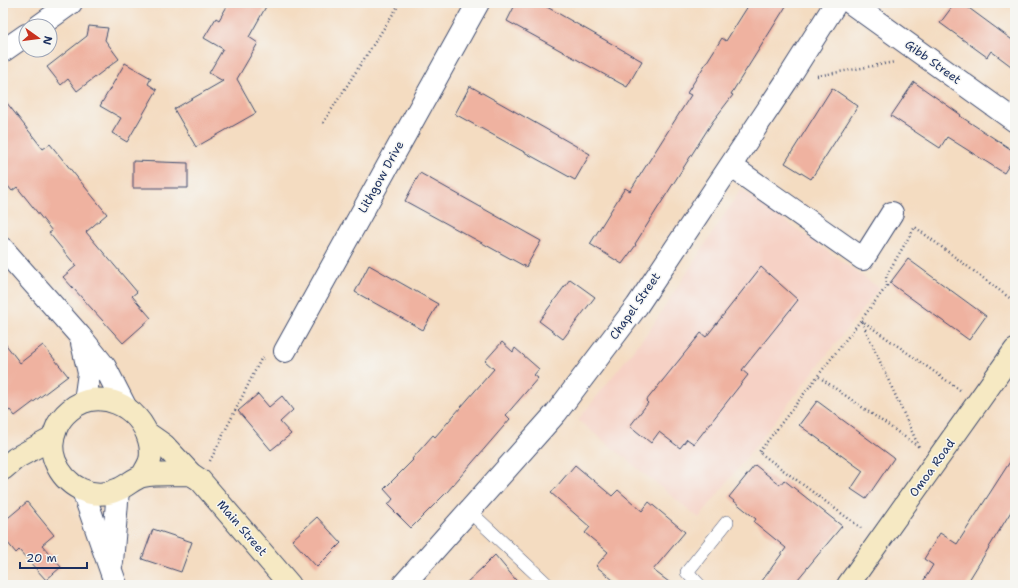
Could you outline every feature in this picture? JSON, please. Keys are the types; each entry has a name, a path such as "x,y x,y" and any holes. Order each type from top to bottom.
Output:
{"street":[{"path":"50,18 71,3"},
{"name":"Lithgow Drive","path":"285,351 478,3"},
{"name":"Chapel Street","path":"403,585 556,413 636,306 731,166 836,3"},
{"name":"Gibb Street","path":"851,3 1015,121"},
{"path":"3,51 18,41"},
{"path":"731,166 863,259 892,213"},
{"path":"3,249 80,336 105,367 125,406"},
{"path":"80,336 89,373 85,401"},
{"name":"Omoa Road","path":"848,585 1015,350"},
{"name":"Main Street","path":"110,400 125,406 138,418 147,433 151,447 150,462 142,476 118,490 102,494 83,491 69,483 60,472 53,457 53,438 58,423 64,415 76,405 85,401 110,400"},
{"name":"Main Street","path":"147,433 164,445 196,477 290,585"},
{"path":"10,464 53,438"},
{"path":"10,464 60,472"},
{"name":"Main Street","path":"142,476 196,477"},
{"path":"113,578 118,490"},
{"path":"83,491 113,578"}],"lane":[{"path":"469,511 548,585"},
{"path":"699,585 687,572 727,522"}],"path":[{"path":"323,123 400,3"},
{"path":"786,82 925,56"},
{"path":"879,542 759,452 818,377 886,286 886,276 915,227 1015,302"},
{"path":"861,320 978,403"},
{"path":"861,320 920,447"},
{"path":"196,477 261,358 285,351"},
{"path":"818,377 939,459"}],"shaded area":[{"path":"741,189 879,288 699,518 578,420 651,328"}],"building":[{"path":"229,3 268,3 249,37 258,43 237,79 256,113 196,147 174,109 223,81 209,73 223,49 204,38 216,18 219,20"},
{"path":"516,3 540,3 642,61 627,87 507,21"},
{"path":"750,3 788,3 731,94 733,95 713,121 635,244 636,245 622,264 590,244 625,188 630,191 691,95 687,93 722,38 726,41"},
{"path":"955,3 962,3 1015,42 1015,69 991,51 987,57 940,23"},
{"path":"89,26 108,28 105,40 119,59 77,91 68,79 61,85 47,67 87,36"},
{"path":"125,63 151,78 148,84 157,90 127,142 112,133 121,118 100,106"},
{"path":"914,82 961,115 960,116 1015,152 1015,156 1004,173 947,137 940,148 891,116"},
{"path":"470,86 590,154 575,180 455,114"},
{"path":"832,88 858,106 811,179 785,163"},
{"path":"3,98 43,149 50,144 107,214 86,232 137,292 132,296 151,318 123,343 63,277 76,266 49,233 52,231 17,187 12,191 3,180"},
{"path":"133,161 188,163 188,188 133,188"},
{"path":"420,173 541,241 526,267 405,201"},
{"path":"908,259 986,316 969,340 890,283"},
{"path":"369,265 438,304 423,330 355,292"},
{"path":"761,267 798,300 742,370 748,375 694,444 687,439 680,448 659,432 651,443 630,426 648,403 646,401 701,333 706,337"},
{"path":"570,279 595,297 563,339 539,321"},
{"path":"3,341 20,363 43,345 68,376 15,416 10,410 3,415"},
{"path":"502,342 513,352 515,348 539,369 534,375 538,378 506,415 510,419 447,492 411,528 388,505 393,499 384,489 413,460 412,459 433,435 435,437 494,369 485,361"},
{"path":"258,394 269,407 282,396 293,410 280,422 291,434 271,450 238,411"},
{"path":"817,401 894,458 866,499 851,489 863,471 799,425"},
{"path":"1015,454 1015,505 966,585 921,585 933,565 924,559 940,533 957,544"},
{"path":"575,465 612,496 618,490 642,511 649,502 685,532 653,570 673,585 619,585 596,566 608,552 585,533 590,527 551,493"},
{"path":"755,465 780,485 784,480 842,526 793,585 759,585 786,548 754,522 756,519 729,497"},
{"path":"27,502 54,535 42,545 61,567 46,580 19,550 16,553 3,537 3,522"},
{"path":"317,517 341,543 317,567 292,540"},
{"path":"153,529 192,542 181,572 142,559"},
{"path":"495,555 520,585 464,585 484,566"}]}
